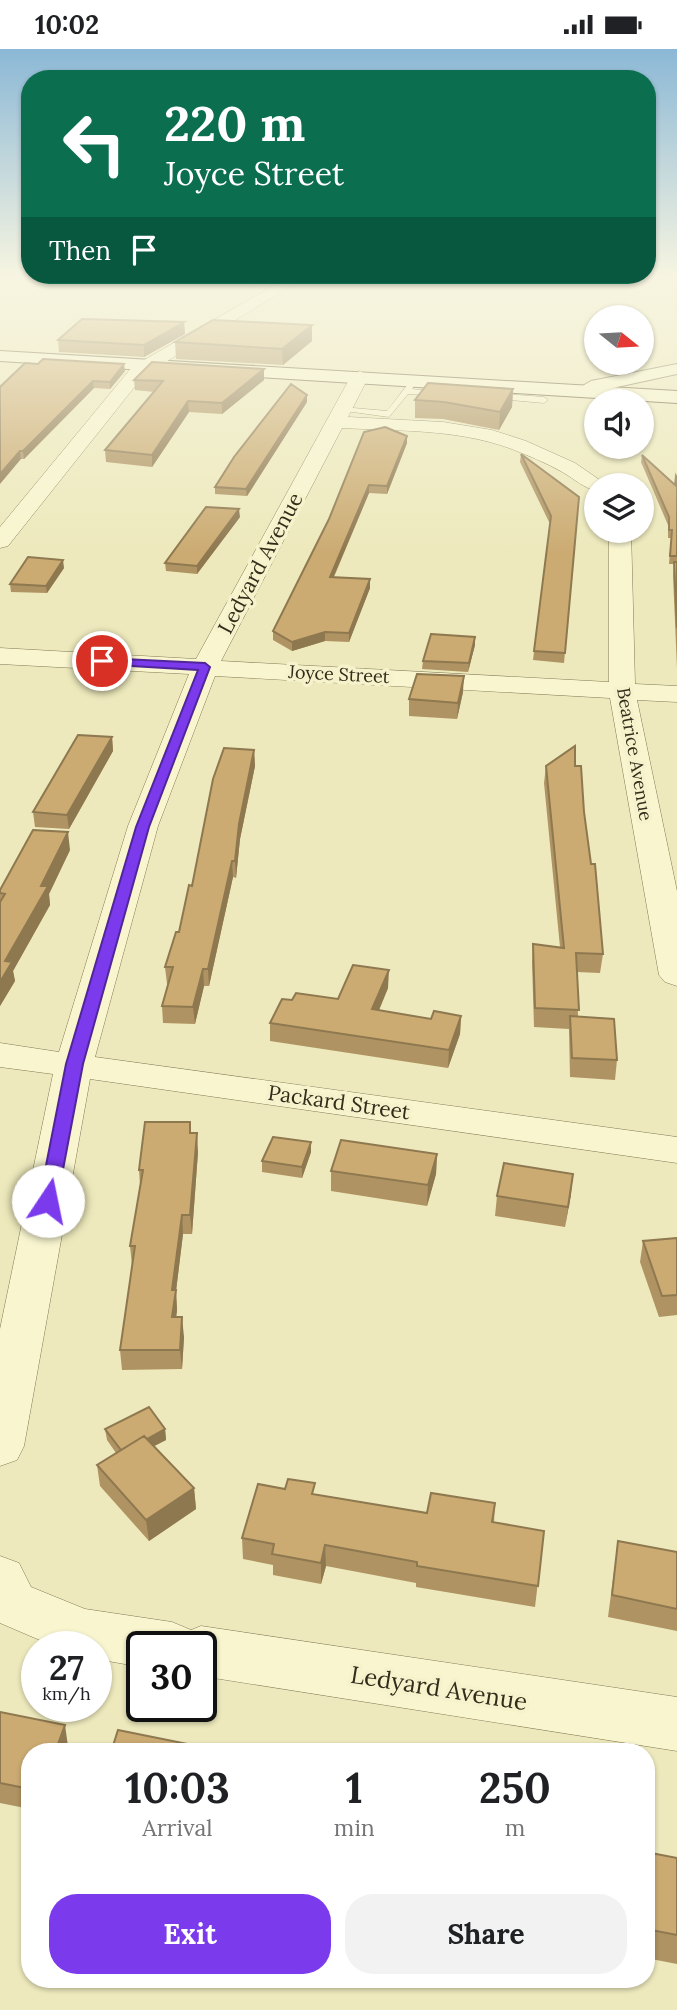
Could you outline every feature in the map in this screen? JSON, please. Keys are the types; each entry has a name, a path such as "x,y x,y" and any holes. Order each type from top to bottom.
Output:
{"main road":[{"path":"245,370 360,376 410,385 584,391"},
{"path":"588,389 598,384 674,370"},
{"path":"654,396 677,397"}],"street":[{"path":"0,541 140,370"},
{"name":"Ledyard Avenue","path":"0,1446 74,1064 143,827 205,667 360,376"},
{"path":"339,416 485,434 519,445 584,477"},
{"name":"Beatrice Avenue","path":"620,543 622,691 677,975"},
{"name":"Joyce Street","path":"0,656 677,694"},
{"name":"Packard Street","path":"0,1055 677,1150"},
{"path":"0,1579 12,1604 83,1633 126,1640"},
{"name":"Ledyard Avenue","path":"217,1653 677,1724"}],"lane":[{"path":"339,416 389,414 410,385 461,394"},
{"path":"475,395 544,400"}],"building":[{"path":"18,370 120,370 110,382 93,381 20,451 0,474 0,387"},
{"path":"144,370 263,370 222,403 188,401 152,455 105,450 163,381 134,380"},
{"path":"428,383 513,389 500,412 415,400"},
{"path":"291,384 307,395 246,489 215,487 234,457"},
{"path":"385,427 407,436 387,486 369,485 330,577 370,579 349,633 325,632 292,642 273,631 329,519 364,432"},
{"path":"521,454 579,497 565,653 534,651 551,516"},
{"path":"644,459 675,485 676,476 677,478 677,556 670,556 672,530 669,530 669,517 654,483 654,473 650,473"},
{"path":"206,507 239,509 197,566 165,563"},
{"path":"28,557 63,560 46,586 10,584"},
{"path":"674,562 677,562 677,628"},
{"path":"431,634 475,637 469,663 423,661"},
{"path":"417,674 464,676 458,703 409,699"},
{"path":"78,735 112,737 67,815 33,812"},
{"path":"575,746 575,766 581,766 591,864 595,864 603,954 576,953 579,1010 535,1008 533,944 564,948 546,766"},
{"path":"224,748 254,750 239,824 235,861 232,861 208,969 203,969 193,1007 162,1006 173,967 165,967 176,932 179,932 189,885 192,886 213,779"},
{"path":"33,830 68,832 41,886 48,886 5,961 12,962 0,982 0,902 5,894 0,893 0,890"},
{"path":"353,965 389,970 372,1009 431,1019 434,1011 461,1016 449,1050 270,1023 282,999 292,1000 296,993 338,999"},
{"path":"570,1016 614,1019 617,1060 572,1058"},
{"path":"145,1122 190,1122 190,1133 197,1133 190,1215 182,1215 172,1290 176,1290 172,1317 182,1317 180,1350 120,1350 135,1246 130,1246 143,1170 139,1170"},
{"path":"273,1137 311,1142 302,1167 262,1161"},
{"path":"341,1140 437,1154 428,1185 331,1171"},
{"path":"504,1163 573,1174 568,1207 497,1196"},
{"path":"677,1238 677,1295 662,1296 643,1241"},
{"path":"149,1407 165,1429 147,1439 144,1436 121,1450 105,1429"},
{"path":"144,1436 194,1488 146,1520 97,1465"},
{"path":"288,1479 315,1483 312,1494 427,1513 431,1493 495,1503 492,1522 544,1531 538,1586 417,1566 417,1562 325,1545 321,1563 272,1554 274,1544 242,1538 258,1484 285,1489"},
{"path":"618,1541 677,1552 677,1609 612,1595"},
{"path":"0,1712 21,1716 21,1722 65,1725 58,1743 21,1743 21,1787 0,1783"},
{"path":"118,1730 182,1743 114,1743"},
{"path":"655,1854 677,1858 677,1935 655,1931"}],"route":[{"path":"48,1201 74,1064 143,827 205,667 102,661"}]}
